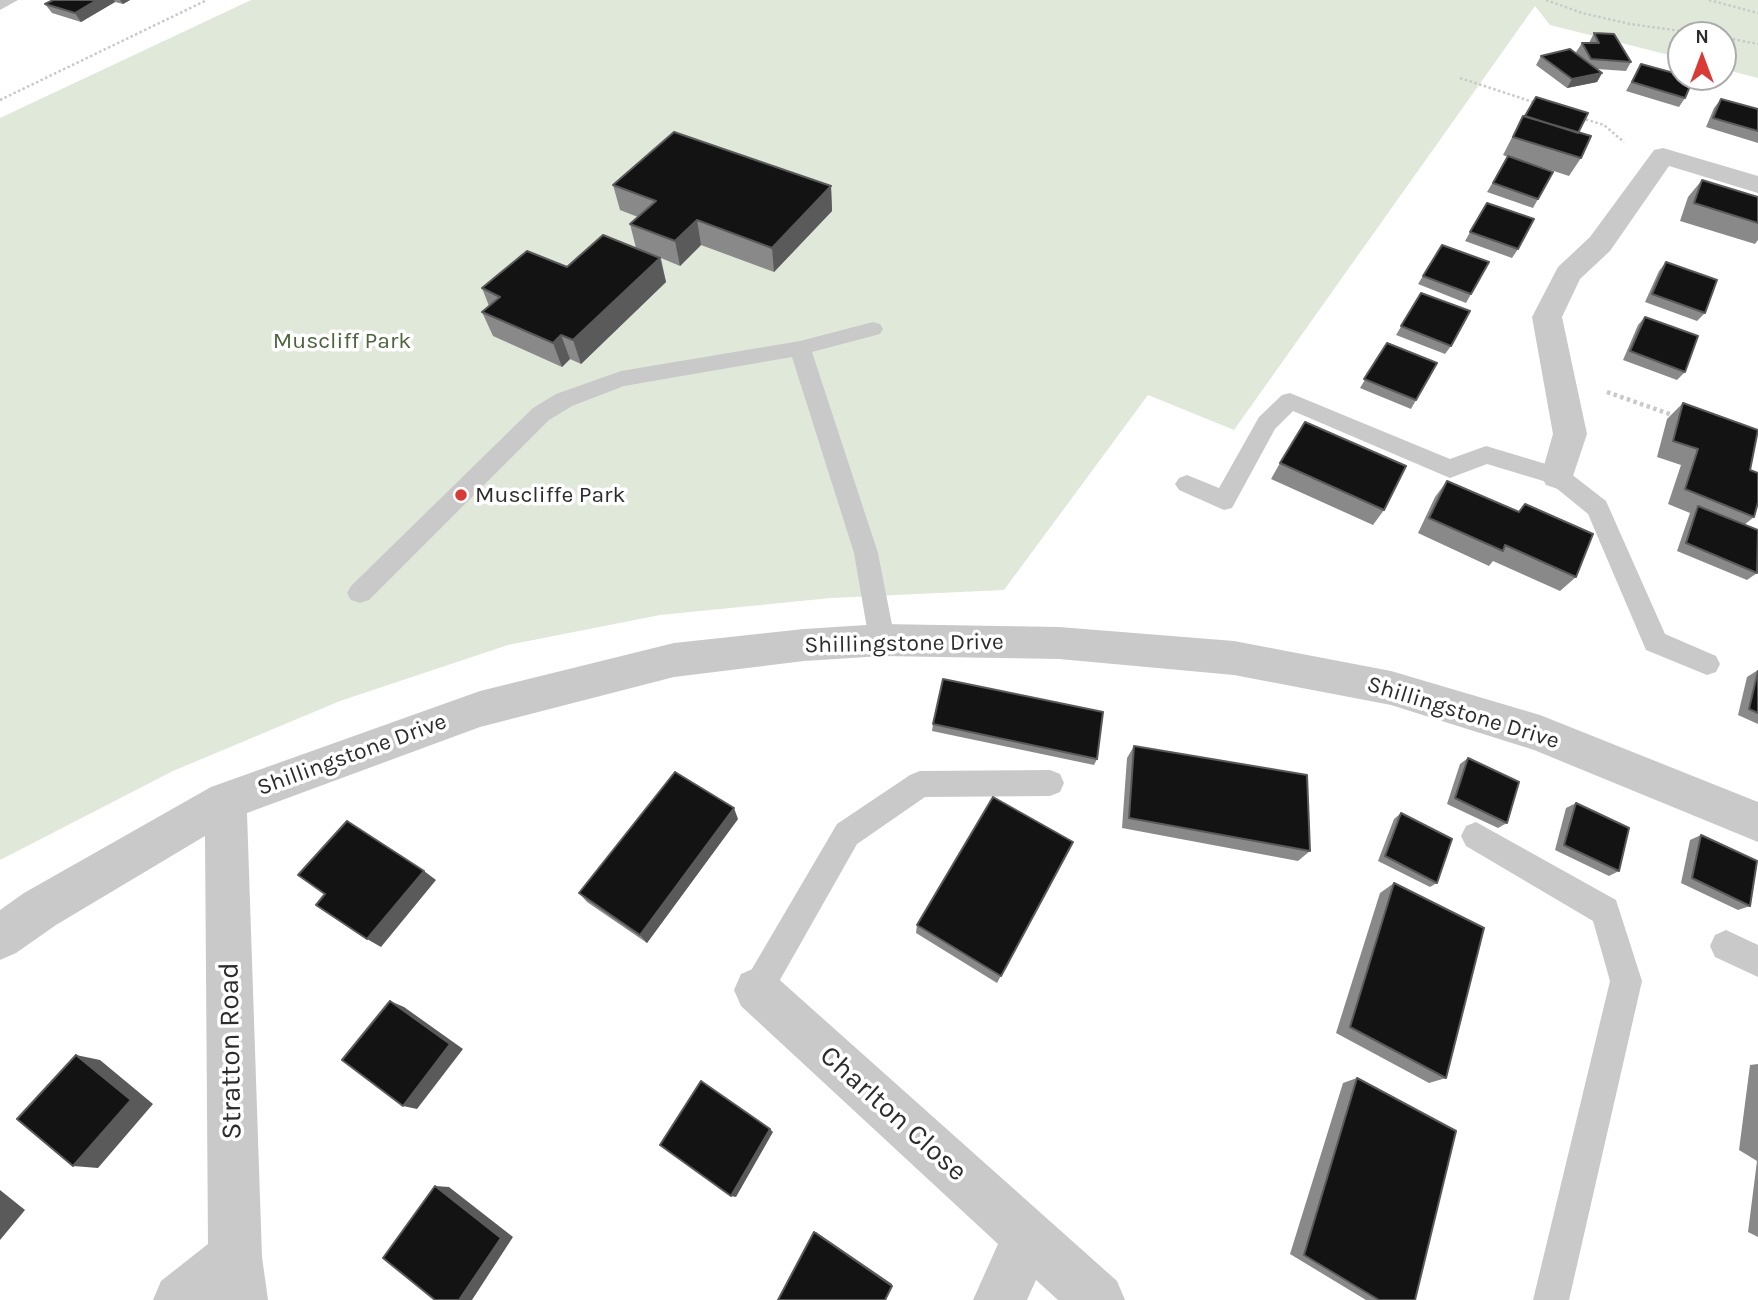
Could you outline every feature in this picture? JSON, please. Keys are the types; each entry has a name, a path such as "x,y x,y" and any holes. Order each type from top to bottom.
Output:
{"street":[{"path":"1629,145 1758,185"},
{"path":"1558,476 1570,434 1547,317 1568,274 1600,244 1663,156"},
{"name":"Shillingstone Drive","path":"0,937 40,909 226,801 480,709 674,660 804,645 882,640 1059,643 1234,658 1391,688 1540,733 1758,822"},
{"name":"Stratton Road","path":"226,801 238,1278"},
{"name":"Charlton Close","path":"757,990 1098,1300"},
{"path":"1000,1300 1028,1237"},
{"path":"180,1300 238,1278"}],"lane":[{"path":"0,5 10,0"},
{"path":"360,593 541,414 564,400 621,379 800,348 873,329"},
{"path":"800,348 866,553 882,640"},
{"path":"1187,484 1224,501 1267,423 1290,401 1450,469 1486,455 1558,476 1598,508 1655,642 1707,663"},
{"path":"757,990 847,834 920,784 1049,783"},
{"path":"1476,836 1605,911 1626,981 1551,1300"},
{"path":"1726,946 1758,961"}],"path":[{"path":"0,100 207,0"},
{"path":"1546,0 1582,13 1667,29"},
{"path":"1709,0 1758,13"},
{"path":"1737,40 1758,44"},
{"path":"1460,78 1539,104"},
{"path":"1578,117 1604,125 1629,145"},
{"path":"1558,374 1683,419"}],"green space":[{"name":"Muscliff Park","path":"251,0 1758,0 1758,78 1737,73 1737,21 1667,21 1667,54 1550,25 1535,6 1234,430 1148,395 1004,590 831,598 660,615 508,645 340,701 173,771 0,860 0,118"}],"building":[{"path":"53,0 97,0 75,13 45,4"},
{"path":"1594,33 1614,34 1631,62 1591,59 1582,43 1599,43"},
{"path":"1570,49 1602,73 1572,79 1541,56"},
{"path":"1641,64 1667,71 1667,91 1688,91 1685,98 1632,82"},
{"path":"1536,97 1588,113 1578,133 1525,116"},
{"path":"1721,99 1758,109 1758,131 1713,118"},
{"path":"1523,116 1591,136 1581,158 1513,137"},
{"path":"674,132 831,186 772,248 697,220 675,241 630,224 656,201 613,185"},
{"path":"1508,156 1553,172 1538,199 1493,183"},
{"path":"1702,180 1758,197 1758,223 1694,203"},
{"path":"1487,203 1534,219 1518,249 1470,232"},
{"path":"603,235 660,258 573,340 561,335 553,343 482,312 500,297 482,288 527,251 567,267"},
{"path":"1442,245 1489,262 1471,294 1423,276"},
{"path":"1666,262 1717,280 1705,313 1652,294"},
{"path":"1421,293 1470,311 1451,346 1401,326"},
{"path":"1645,317 1698,336 1685,372 1630,351"},
{"path":"1387,343 1437,363 1416,400 1364,379"},
{"path":"1683,403 1758,430 1750,470 1758,473 1758,502 1754,517 1685,489 1698,449 1673,441"},
{"path":"1305,422 1406,466 1384,510 1280,463"},
{"path":"1447,481 1519,512 1525,504 1593,534 1576,577 1505,545 1503,551 1429,518"},
{"path":"1698,506 1758,530 1757,573 1686,543"},
{"path":"1758,671 1758,713 1749,709"},
{"path":"943,679 1103,712 1097,759 933,724"},
{"path":"1134,746 1307,775 1310,851 1129,818"},
{"path":"1468,758 1519,782 1507,823 1455,798"},
{"path":"675,772 734,808 640,935 579,893"},
{"path":"993,797 1073,842 1001,976 917,925"},
{"path":"1576,803 1629,828 1619,871 1564,845"},
{"path":"1401,813 1452,839 1437,883 1385,856"},
{"path":"347,821 424,871 367,939 316,905 325,894 298,875"},
{"path":"1701,835 1757,861 1750,906 1692,878"},
{"path":"1394,883 1484,928 1446,1078 1350,1027"},
{"path":"390,1001 450,1044 403,1106 342,1060"},
{"path":"76,1055 131,1100 73,1166 17,1119"},
{"path":"1357,1078 1456,1131 1415,1300 1379,1300 1304,1255"},
{"path":"701,1081 770,1129 731,1196 660,1145"},
{"path":"435,1186 501,1238 459,1300 435,1300 383,1258"},
{"path":"814,1232 892,1286 885,1300 778,1300"}],"place":[{"name":"Muscliffe Park","path":"461,495"}]}
